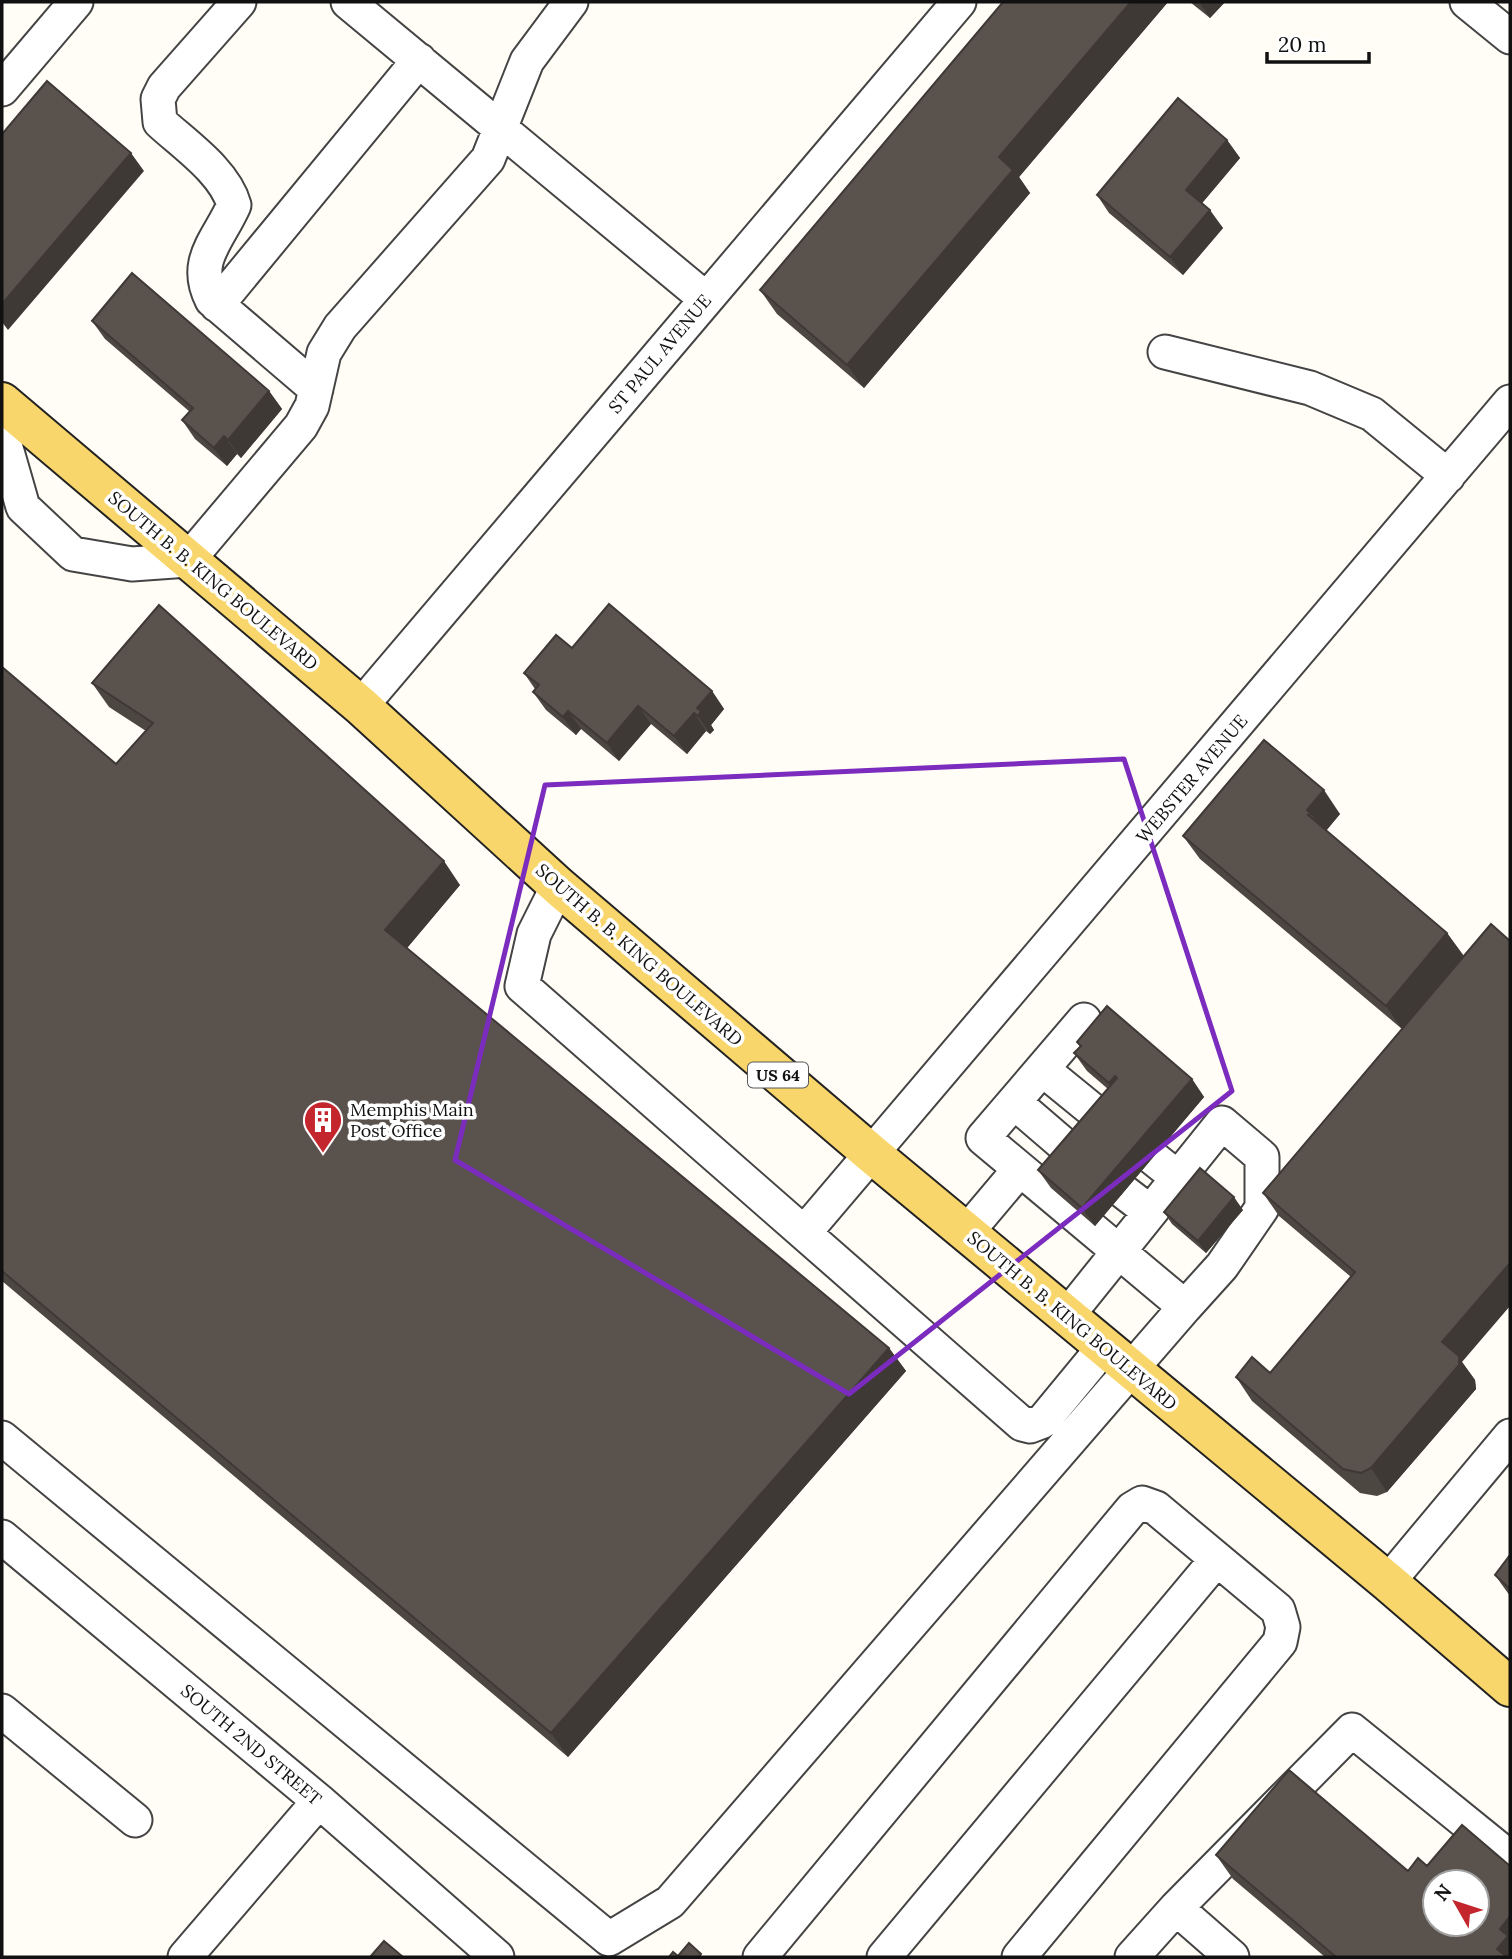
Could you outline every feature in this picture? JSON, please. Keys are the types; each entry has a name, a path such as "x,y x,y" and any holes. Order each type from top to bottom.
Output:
{"main road":[{"name":"SOUTH B. B. KING BOULEVARD","path":"2,402 361,706 558,886 873,1155 1388,1582 1510,1687"}],"street":[{"path":"2,89 76,2"},
{"path":"239,2 164,87 158,99 160,122 220,179 231,194 234,205 204,258 203,283 217,305 316,389"},
{"path":"348,2 706,299"},
{"path":"2,434 23,507 73,554 132,564 188,559 301,426 316,389 324,353 340,327 488,159 527,61 571,2"},
{"name":"ST PAUL AVENUE","path":"361,706 959,2"},
{"path":"1466,2 1510,37"},
{"path":"217,305 419,60"},
{"path":"1165,352 1310,388 1372,414 1448,476"},
{"name":"WEBSTER AVENUE","path":"804,1233 1510,402"},
{"path":"558,886 534,934 523,986 1022,1424 1030,1426 1043,1421 1117,1358 1185,1307 1222,1266 1262,1209 1262,1157 1222,1124 1165,1168 1150,1212 1067,1316"},
{"path":"1084,1020 983,1138 1185,1307"},
{"path":"1042,1069 1108,1122"},
{"path":"1014,1102 1078,1157"},
{"path":"965,1233 1020,1169"},
{"path":"1124,1192 1150,1212"},
{"path":"2,1438 602,1948 670,1902 1117,1358"},
{"path":"1388,1582 1510,1436"},
{"path":"760,1957 1132,1509 1142,1503 1156,1508 1278,1610 1283,1627 1280,1642 1019,1957"},
{"name":"SOUTH 2ND STREET","path":"2,1537 319,1801 497,1957"},
{"path":"884,1957 1217,1559"},
{"path":"2,1711 135,1820"},
{"path":"1132,1957 1175,1909 1352,1730 1510,1858"},
{"path":"185,1957 319,1801"},
{"path":"1175,1909 1232,1957"}],"highlighted area":[{"path":"1124,759 1232,1091 849,1394 455,1160 545,785"}],"building":[{"path":"1003,2 1131,2 999,157 1013,170 847,365 760,290"},
{"path":"47,81 131,153 2,304 2,134"},
{"path":"1178,98 1227,140 1186,190 1210,210 1170,257 1097,195"},
{"path":"132,273 269,391 228,440 224,436 214,448 182,420 193,408 92,321"},
{"path":"609,604 712,691 697,708 701,711 698,716 694,713 674,736 638,706 607,743 568,711 563,717 533,692 539,685 524,673 556,635 572,648"},
{"name":"Memphis Main Post Office","path":"159,605 444,861 385,930 889,1348 551,1733 2,1271 2,667 116,764 153,723 92,683"},
{"path":"1264,740 1324,790 1307,810 1311,814 1308,815 1447,933 1386,1006 1183,836"},
{"path":"1491,924 1510,941 1510,1263 1442,1342 1459,1356 1459,1365 1371,1468 1361,1473 1343,1469 1236,1377 1252,1357 1270,1373 1355,1272 1263,1193"},
{"path":"1107,1006 1192,1079 1082,1208 1038,1170 1117,1078 1115,1076 1109,1083 1074,1053 1081,1046 1077,1042"},
{"path":"1200,1168 1234,1197 1198,1241 1164,1212"},
{"path":"1510,1555 1510,1589 1495,1575"},
{"path":"1289,1770 1408,1871 1418,1858 1427,1866 1462,1825 1510,1866 1510,1916 1500,1929 1508,1936 1497,1949 1507,1957 1336,1957 1216,1855"},
{"path":"384,1941 403,1957 370,1957"},
{"path":"689,1943 701,1954 699,1957 669,1957 673,1952 678,1956"}],"place":[{"name":"Memphis Main Post Office","path":"323,1154"}]}
